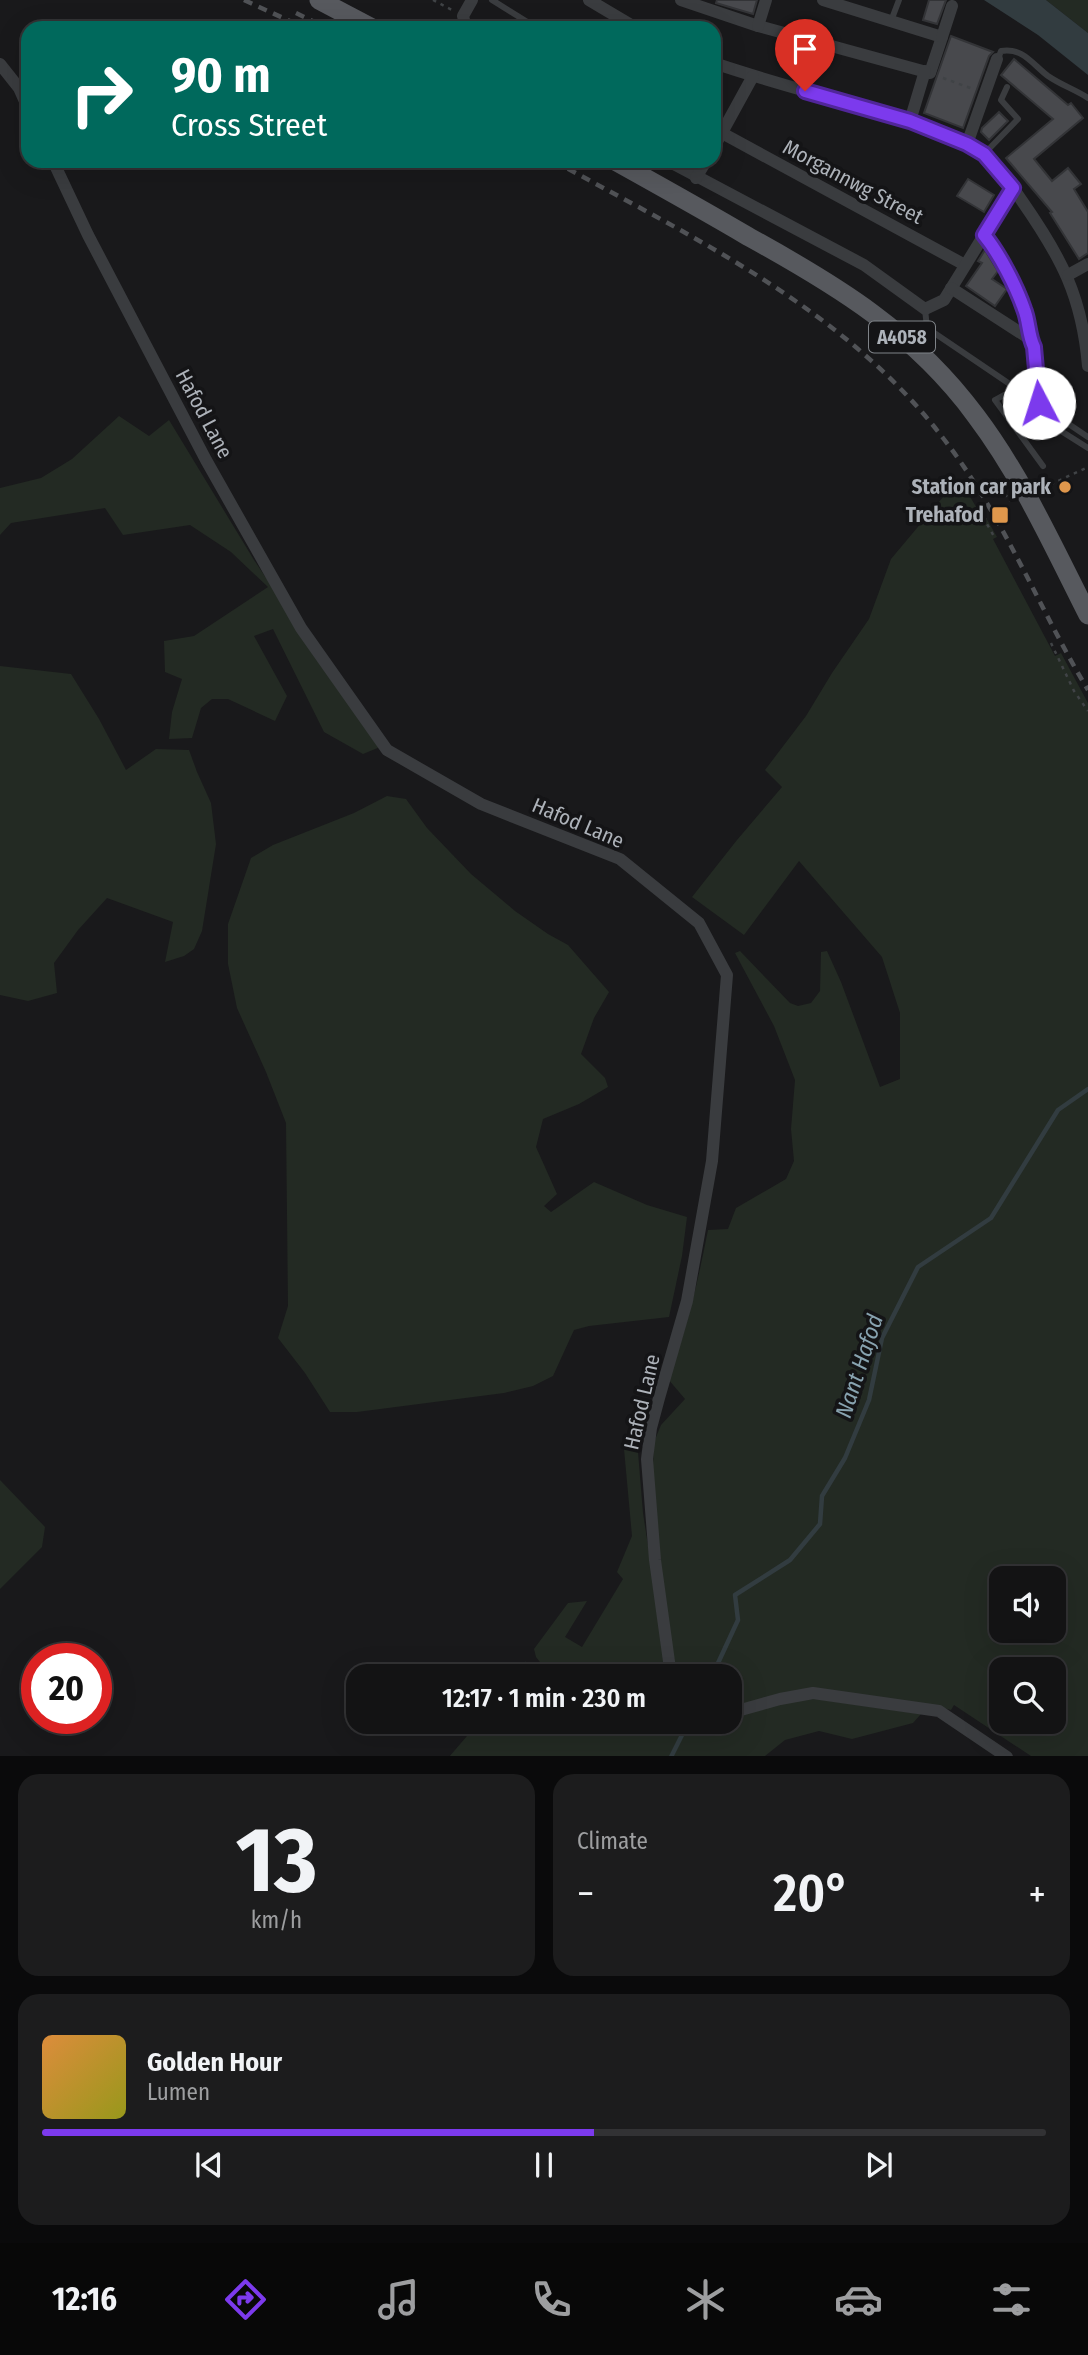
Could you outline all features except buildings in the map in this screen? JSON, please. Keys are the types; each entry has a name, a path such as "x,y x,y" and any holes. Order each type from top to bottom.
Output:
{"main road":[{"path":"319,0 359,21"},
{"name":"A4058","path":"627,168 823,278 883,321 921,354 975,415 999,449 1039,519 1088,615"}],"street":[{"path":"464,21 472,0"},
{"path":"589,0 624,21"},
{"path":"681,0 758,26 927,72"},
{"path":"758,26 766,0"},
{"path":"823,0 942,37"},
{"path":"910,121 952,6"},
{"path":"967,144 998,59"},
{"path":"0,64 21,92"},
{"path":"721,66 910,121 967,144 984,154 1013,188 1068,275 1080,314 1088,366"},
{"path":"721,132 753,76"},
{"name":"Morgannwg Street","path":"721,141 965,265"},
{"name":"Hafod Lane","path":"56,168 88,235 206,460 295,616 387,750 481,804 620,859 699,923 727,975 712,1161 687,1300 656,1408 647,1460 655,1560 669,1664"},
{"path":"679,168 864,265 925,309 944,300 1013,188"},
{"path":"696,178 702,168"},
{"path":"1068,275 1088,264"},
{"path":"951,288 1030,339"},
{"path":"742,1710 813,1693 939,1712 1007,1756"}],"lane":[{"path":"492,0 526,21"},
{"path":"891,21 899,0"},
{"path":"998,59 1001,51 1008,50 1024,55 1049,76 1088,98"},
{"path":"984,154 1018,120 1001,100 1007,87"},
{"path":"984,235 1025,311 1034,347 1039,403"},
{"path":"925,309 927,328 1088,437"},
{"path":"1043,466 995,400 1004,395 1088,448"}],"path":[{"path":"433,0 463,21"},
{"path":"927,72 984,94"},
{"path":"1037,491 1088,467"},
{"path":"1000,487 1012,504"},
{"path":"986,518 984,519 995,538"},
{"path":"1051,643 1074,691 1088,711"}],"shaded area":[{"path":"984,0 1046,0 1088,33 1088,75 1038,35"},
{"path":"1046,0 1088,0 1088,33"},
{"path":"119,416 149,436 169,420 254,560 380,747 363,754 324,732 273,629 254,636 287,696 275,721 228,699 212,699 201,708 192,738 169,739 172,712 182,679 165,672 164,641 194,636 268,587 231,552 190,525 123,535 105,508 11,523 0,535 0,488 41,478 72,459"},
{"path":"962,483 997,537 993,539 1055,656 1061,653 1088,703 1088,1756 1031,1756 998,1734 1066,1734 1066,1657 989,1657 989,1728 954,1705 951,1710 932,1705 841,1694 742,1708 742,1664 673,1664 652,1487 654,1442 661,1425 685,1399 668,1379 691,1305 708,1230 728,1229 736,1208 786,1179 794,1161 791,1129 795,1080 774,1026 735,953 740,951 790,1003 798,1006 811,1003 820,991 821,952 827,951 880,1087 900,1079 900,1013 882,957 799,861 744,935 692,897 782,787 765,770 806,716 869,619 891,559 943,497"},
{"path":"0,666 71,674 126,770 156,749 189,750 211,803 216,844 202,931 194,949 184,956 165,962 173,922 107,898 78,930 54,963 57,993 28,1001 0,995"},
{"path":"387,796 406,799 427,828 471,874 515,911 568,945 609,992 594,1018 581,1054 605,1078 608,1087 579,1104 543,1119 536,1147 557,1194 544,1206 551,1212 594,1182 647,1205 687,1217 669,1317 574,1330 553,1376 533,1386 504,1393 357,1412 330,1412 278,1338 288,1306 286,1123 237,1008 228,964 228,924 251,858 273,845 354,813"},
{"path":"624,1449 638,1452 643,1513 666,1664 539,1664 534,1649 568,1603 587,1601 565,1637 582,1647 623,1579 617,1572 632,1536"},
{"path":"0,1480 45,1527 42,1547 0,1589"},
{"path":"816,1699 921,1714 913,1723 852,1739 819,1731 785,1740 765,1756 450,1756 469,1734 742,1734 742,1715 792,1700"}],"waterway":[{"name":"Nant Hafod","path":"718,1664 738,1620 735,1595 790,1560 820,1524 822,1496 845,1458 869,1400 882,1338 918,1267 991,1218 1058,1110 1088,1089"},
{"name":"Nant Hafod","path":"672,1756 682,1734"}],"railway":[{"path":"244,0 290,21"},
{"path":"296,13 313,21"},
{"path":"567,168 660,218 764,280 860,351 904,392 943,438 984,498 1088,690"}],"place":[{"name":"Station car park","path":"1065,487"},
{"name":"Trehafod","path":"1000,515"}],"route":[{"path":"805,91 910,121 967,144 984,154 1013,188 984,235 1025,311 1034,347 1039,403"}]}
